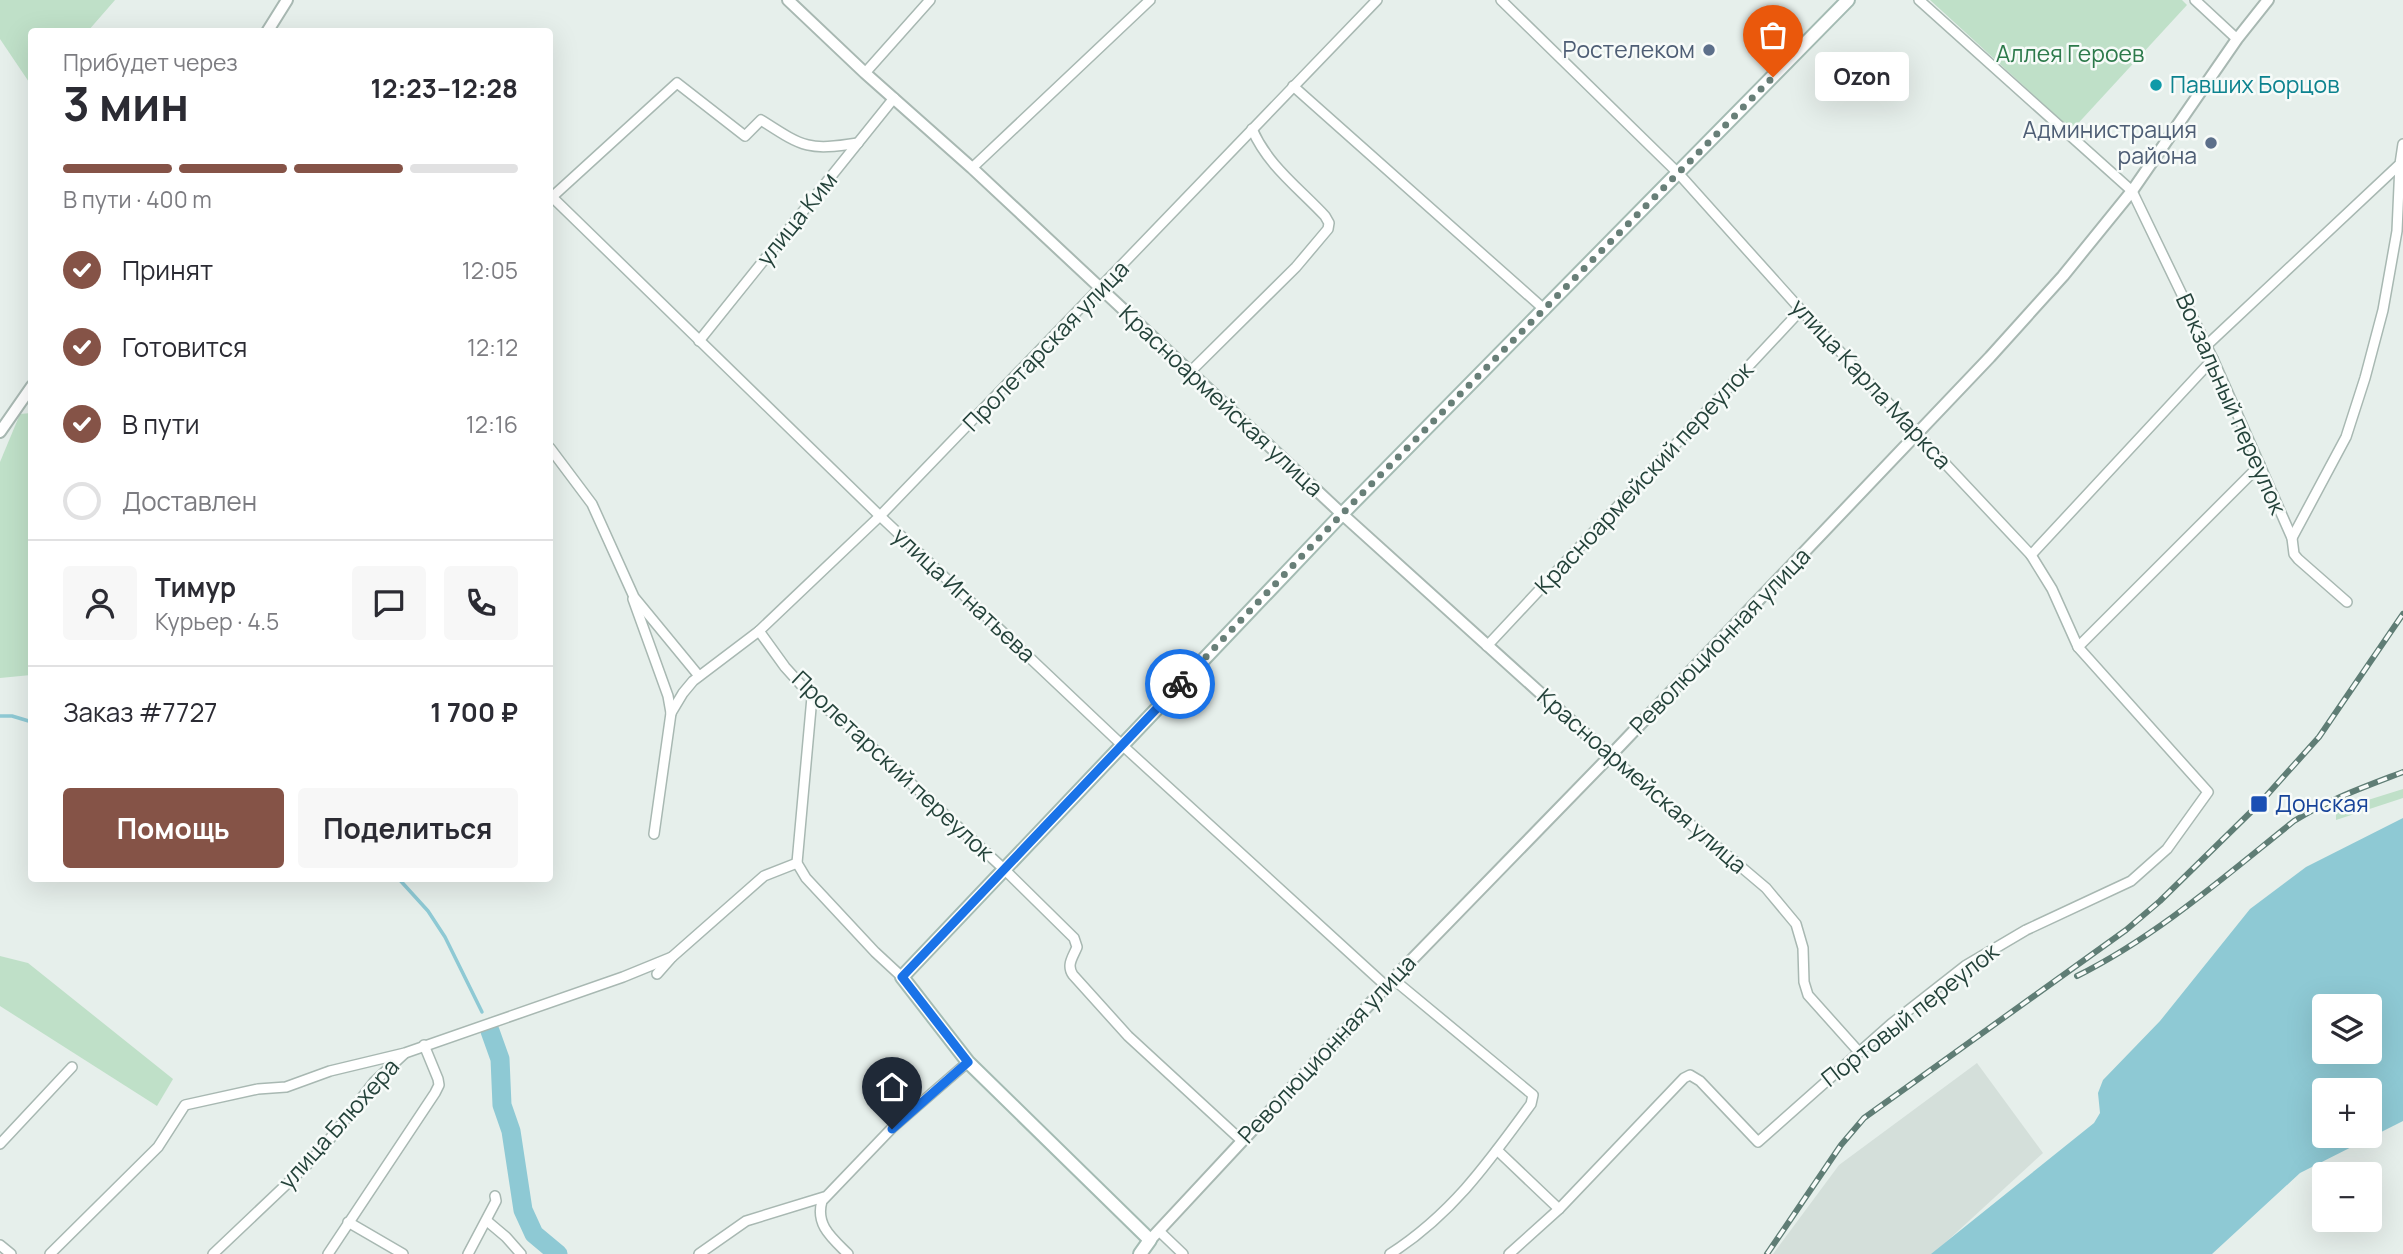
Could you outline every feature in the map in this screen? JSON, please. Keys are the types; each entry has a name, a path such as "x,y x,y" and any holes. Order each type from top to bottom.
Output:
{"main road":[{"path":"1155,1235 968,1062 902,977 1342,514 1848,0"},
{"name":"Революционная улица","path":"1140,1254 1155,1235"}],"street":[{"path":"270,28 287,0"},
{"name":"Красноармейская улица","path":"788,0 1342,514 1610,756 1766,888 1796,924 1803,948 1804,982 1808,995 1859,1052"},
{"path":"865,73 930,0"},
{"path":"972,168 1150,0"},
{"name":"Пролетарская улица","path":"671,713 682,693 699,676 759,631 880,516 1377,0"},
{"name":"улица Карла Маркса","path":"1501,0 1679,174 1801,310 2031,555 2052,589 2078,646 2208,792"},
{"path":"1919,0 2132,191"},
{"path":"2195,0 2238,38"},
{"name":"Революционная улица","path":"1155,1235 1241,1140 1917,434 2063,276 2132,191 2238,38 2268,0"},
{"path":"553,194 677,83 746,136 761,120 801,145 826,148 858,143"},
{"path":"1293,86 1545,310"},
{"name":"улица Ким","path":"699,341 894,98"},
{"path":"1190,372 1296,267 1328,229 1329,223 1325,216 1275,168 1260,148 1252,130"},
{"path":"2292,538 2346,437 2365,378 2383,310 2397,231 2403,144"},
{"path":"2207,345 2400,164"},
{"name":"Вокзальный переулок","path":"2132,191 2207,345 2292,538 2294,554 2347,602"},
{"name":"улица Игнатьева","path":"553,198 880,516 1122,744 1390,983 1533,1095 1531,1104 1497,1150"},
{"name":"Красноармейский переулок","path":"1488,646 1801,310"},
{"path":"2031,555 2213,359"},
{"path":"0,432 28,392"},
{"path":"553,452 592,504 634,597 699,676"},
{"path":"2078,646 2260,465"},
{"path":"629,587 668,696 671,713 654,834"},
{"name":"Пролетарский переулок","path":"759,631 785,667 812,697 851,728 1005,870 1074,938 1077,947 1069,964 1073,975 1128,1036 1241,1140"},
{"path":"812,697 797,863 814,887 874,952 902,977"},
{"name":"Портовый переулок","path":"1559,1209 1690,1074 1758,1142 1859,1052 1965,966 1997,946 2131,881 2167,849 2208,792"},
{"path":"657,974 672,957 764,876 797,863"},
{"path":"50,1254 158,1147 185,1105 258,1089 286,1087 330,1071 405,1053 623,977 672,957"},
{"path":"328,1254 439,1085 424,1045"},
{"name":"улица Блюхера","path":"212,1254 309,1163 374,1082 405,1053"},
{"path":"848,1254 822,1225 820,1207 824,1197 892,1129 968,1062"},
{"path":"0,1144 72,1067"},
{"path":"1390,1254 1417,1237 1441,1216 1497,1150 1559,1209 1509,1254"},
{"path":"468,1254 487,1222 496,1201 495,1196"},
{"path":"699,1254 746,1221 824,1197"},
{"path":"487,1222 521,1254"},
{"path":"348,1223 403,1254"},
{"path":"1155,1235 1183,1254"},
{"path":"0,1245 11,1254"}],"shaded area":[{"path":"1977,1063 2043,1153 1933,1254 1773,1254 1839,1165"}],"green space":[{"path":"0,0 115,0 91,28 28,28 28,81 0,39"},
{"name":"Аллея Героев","path":"1930,0 2182,0 2187,5 2072,130"},
{"path":"28,413 28,675 0,678 0,462 20,414"},
{"path":"2403,789 2403,798 2336,820 2336,810"},
{"path":"0,956 28,963 173,1079 157,1106 0,1006"}],"water":[{"path":"2403,818 2403,1121 2382,1132 2382,1078 2312,1078 2312,1148 2350,1148 2322,1162 2312,1162 2312,1167 2300,1173 2212,1254 1931,1254 2094,1123 2100,1113 2098,1093 2103,1080 2160,1021 2250,909 2306,867"}],"waterway":[{"path":"0,716 28,721"},
{"path":"402,882 428,911 445,937 482,1012"},
{"path":"490,1031 500,1059 502,1105 511,1131 523,1210 534,1234 558,1254"}],"railway":[{"path":"1767,1254 1841,1145 1864,1118 2126,930 2160,901 2259,804 2319,737 2403,614"},
{"path":"2077,976 2135,943 2162,924 2294,821 2334,800 2403,772"}],"way so far":[{"path":"1180,684 1342,514 1773,77"}],"place":[{"name":"Ростелеком","path":"1709,50"},
{"name":"Ozon","path":"1773,77"},
{"name":"Павших Борцов","path":"2156,85"},
{"name":"Администрация района","path":"2211,143"},
{"name":"Донская","path":"2259,804"}],"route":[{"path":"892,1129 968,1062 902,977 1180,684"}]}
